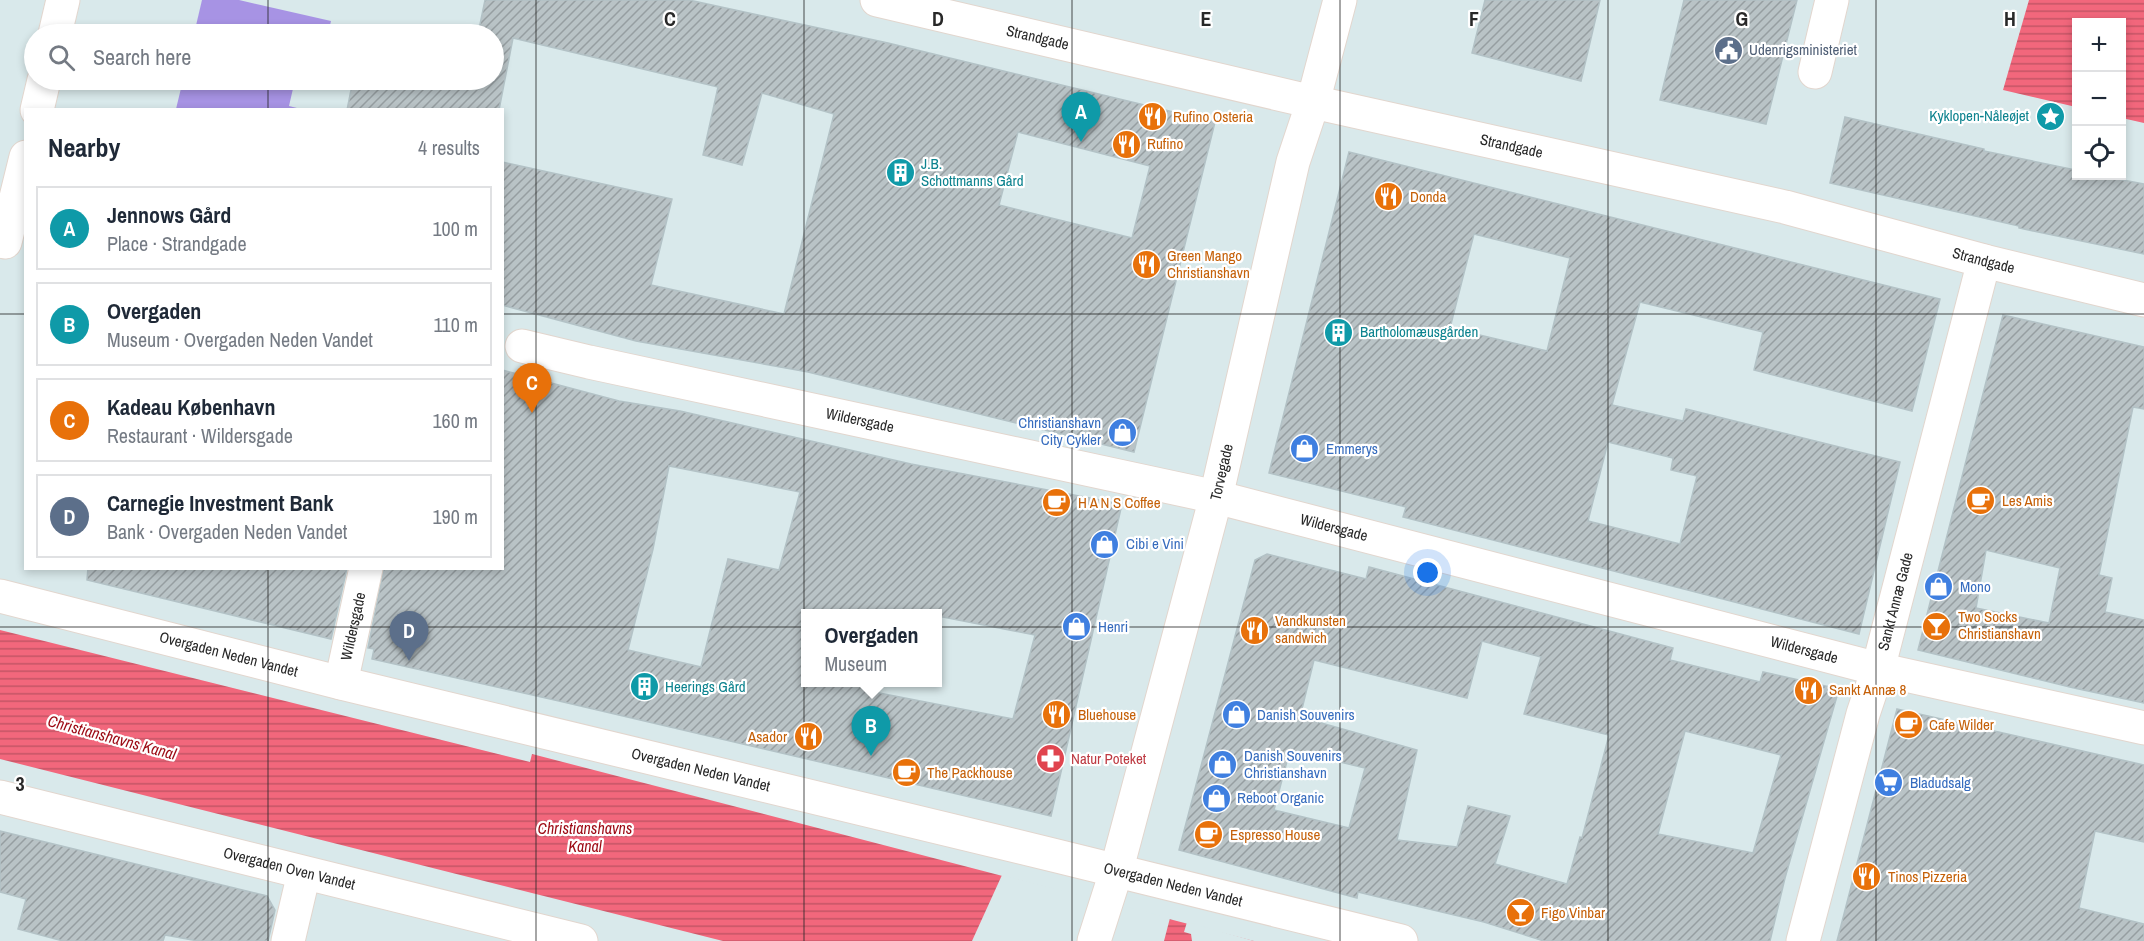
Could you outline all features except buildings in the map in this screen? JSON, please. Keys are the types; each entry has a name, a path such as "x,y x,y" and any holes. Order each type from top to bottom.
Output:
{"street":[{"path":"57,24 63,0"},
{"name":"Strandgade","path":"877,0 926,5 1313,102 1785,207 1984,261 2144,300"},
{"name":"Torvegade","path":"1094,941 1114,878 1216,497 1293,162 1313,102 1340,0"},
{"path":"1815,72 1832,0"},
{"path":"37,108 42,90"},
{"path":"10,243 24,168"},
{"name":"Sankt Annæ Gade","path":"1803,941 1863,714 1878,669 1984,261"},
{"name":"Wildersgade","path":"509,343 1216,497 1878,669 2144,728"},
{"name":"Wildersgade","path":"341,683 366,570"},
{"name":"Overgaden Neden Vandet","path":"0,596 1114,878 1401,941"},
{"name":"Overgaden Oven Vandet","path":"0,797 581,941"},
{"path":"288,941 304,873"}],"shaded area":[{"path":"202,0 239,0 331,21 330,24 196,24"},
{"path":"181,90 293,90 289,106 297,108 176,108"}],"water":[{"path":"2029,0 2144,0 2144,123 2126,119 2126,18 2072,18 2072,106 2003,90"},
{"name":"Christianshavns Kanal","path":"0,630 530,762 532,754 1254,941 723,941 0,759"}],"pier":[{"path":"1002,875 1170,918 1164,941 972,941"},
{"path":"1187,922 1254,941 1192,941 1191,934 1184,932"}],"place":[{"name":"Udenrigsministeriet","path":"1728,50"},
{"name":"Kyklopen-Nåleøjet","path":"2050,116"},
{"name":"Rufino Osteria","path":"1152,117"},
{"name":"Jennows Gård","path":"1081,142"},
{"name":"Rufino","path":"1126,144"},
{"name":"J.B. Schottmanns Gård","path":"900,173"},
{"name":"Donda","path":"1389,197"},
{"name":"Green Mango Christianshavn","path":"1146,265"},
{"name":"Bartholomæusgården","path":"1339,332"},
{"name":"Kadeau København","path":"532,413"},
{"name":"Christianshavn City Cykler","path":"1122,432"},
{"name":"Emmerys","path":"1305,449"},
{"name":"Les Amis","path":"1981,501"},
{"name":"H A N S Coffee","path":"1057,503"},
{"name":"Cibi e Vini","path":"1105,544"},
{"name":"Mono","path":"1939,587"},
{"name":"Two Socks Christianshavn","path":"1937,626"},
{"name":"Henri","path":"1077,627"},
{"name":"Vandkunsten sandwich","path":"1254,630"},
{"name":"Carnegie Investment Bank","path":"409,661"},
{"name":"Heerings Gård","path":"644,687"},
{"name":"Sankt Annæ 8","path":"1808,690"},
{"name":"Bluehouse","path":"1057,715"},
{"name":"Danish Souvenirs","path":"1236,715"},
{"name":"Cafe Wilder","path":"1908,725"},
{"name":"Asador","path":"808,737"},
{"name":"Overgaden","path":"871,756"},
{"name":"Natur Poteket","path":"1050,759"},
{"name":"Danish Souvenirs Christianshavn","path":"1223,765"},
{"name":"The Packhouse","path":"906,773"},
{"name":"Bladudsalg","path":"1889,783"},
{"name":"Reboot Organic","path":"1216,798"},
{"name":"Espresso House","path":"1209,835"},
{"name":"Tinos Pizzeria","path":"1867,877"},
{"name":"Figo Vinbar","path":"1520,913"}]}
